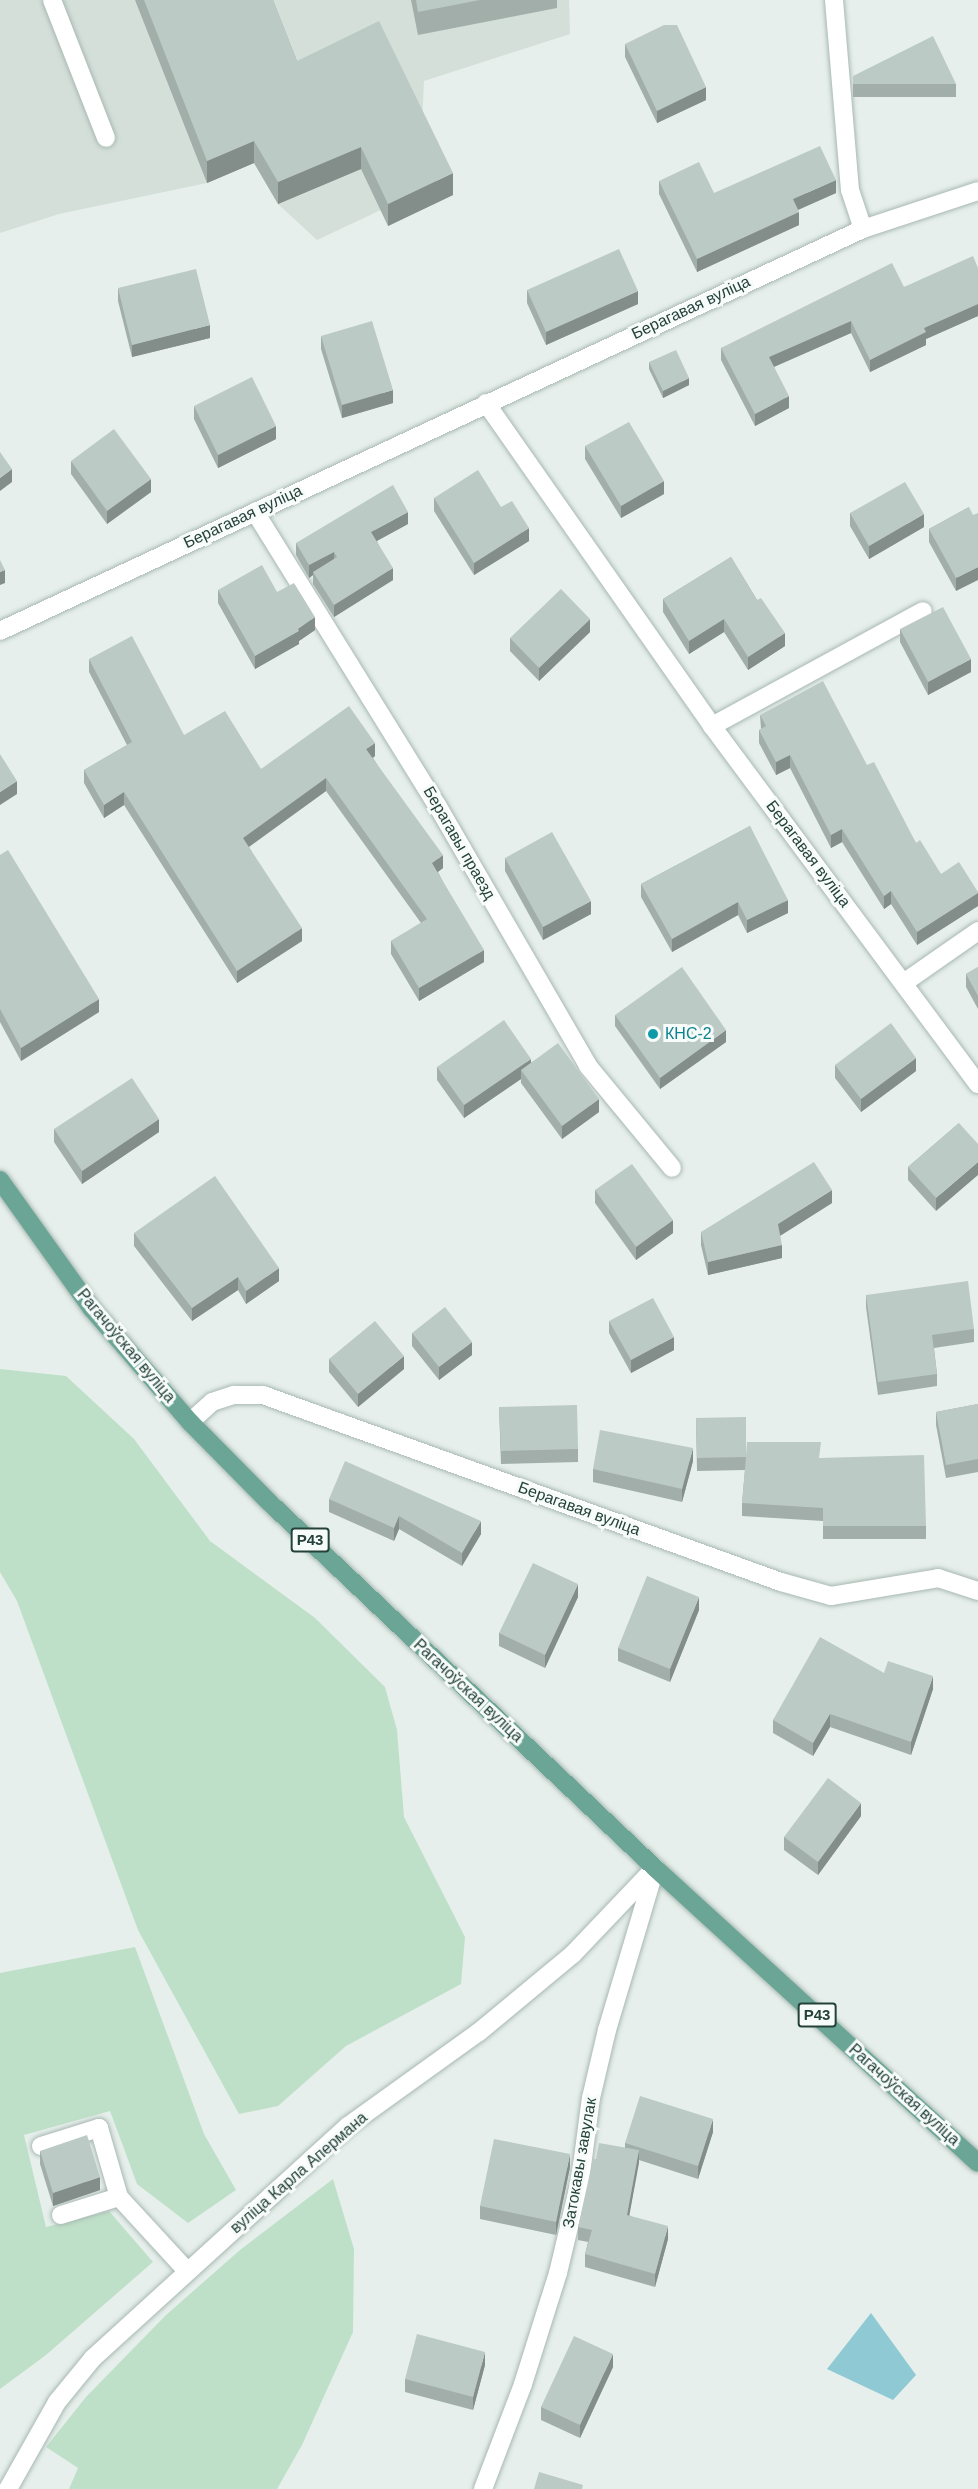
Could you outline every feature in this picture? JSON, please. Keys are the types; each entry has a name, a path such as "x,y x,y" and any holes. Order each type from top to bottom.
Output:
{"main road":[{"name":"Рагачоўская вуліца","path":"0,1180 92,1309 190,1422 655,1868 978,2163"}],"street":[{"path":"52,0 106,138"},
{"path":"834,0 850,190 863,229"},
{"name":"Берагавая вуліца","path":"0,631 863,229 978,191"},
{"name":"Берагавая вуліца","path":"486,403 712,726 905,982 978,1084"},
{"name":"Берагавы праезд","path":"255,512 437,805 588,1066 672,1168"},
{"path":"712,726 923,610"},
{"path":"905,982 978,931"},
{"name":"Берагавая вуліца","path":"190,1422 212,1402 234,1395 263,1395 781,1582 831,1596 938,1578 978,1591"},
{"name":"вуліца Карла Апермана","path":"8,2489 21,2459 57,2402 86,2367 348,2126 479,2032 573,1954 655,1868"},
{"name":"Затокавы завулак","path":"483,2489 523,2384 558,2273 580,2181 591,2098 607,2030 655,1868"},
{"path":"41,2146 99,2128 119,2197 188,2271"},
{"path":"61,2215 119,2197"}],"shaded area":[{"path":"0,0 569,0 570,34 424,81 419,192 317,240 278,204 254,163 207,183 59,214 0,233"}],"green space":[{"path":"0,1369 66,1376 134,1439 210,1541 315,1618 385,1687 397,1730 404,1817 465,1937 461,1984 346,2046 278,2106 239,2114 138,1930 17,1601 0,1572"},
{"path":"135,1947 204,2134 236,2190 188,2223 137,2184 110,2111 24,2135 46,2227 109,2211 153,2262 46,2355 0,2389 0,1973"},
{"path":"333,2179 354,2249 353,2332 302,2445 277,2489 69,2489 78,2468 46,2447 86,2397 166,2315 240,2250"}],"water":[{"path":"871,2313 916,2375 893,2400 827,2369"}],"building":[{"path":"144,0 273,0 297,61 379,21 453,173 388,204 361,147 278,182 254,141 207,161"},
{"path":"416,0 480,0 418,12"},
{"path":"664,25 677,25 706,87 657,111 625,44"},
{"path":"933,36 956,84 853,84 853,76"},
{"path":"820,146 836,180 793,199 799,212 697,259 659,181 699,162 714,193"},
{"path":"619,249 638,291 546,332 527,290"},
{"path":"973,256 978,268 978,304 924,328 926,332 870,360 851,321 769,357 789,396 755,414 721,348 892,263 904,287"},
{"path":"196,269 210,325 132,345 118,288"},
{"path":"372,321 393,390 342,405 321,336"},
{"path":"676,350 689,378 663,391 649,362"},
{"path":"252,377 276,426 218,455 194,406"},
{"path":"629,422 664,481 621,506 585,446"},
{"path":"114,429 151,479 107,511 71,461"},
{"path":"0,452 12,469 0,478"},
{"path":"478,470 501,507 512,501 529,528 474,563 434,498"},
{"path":"905,482 924,514 869,546 850,513"},
{"path":"393,485 408,512 371,532 393,568 334,605 313,572 337,557 334,552 309,565 296,543"},
{"path":"969,507 973,515 978,513 978,567 956,578 929,529"},
{"path":"731,557 757,600 761,598 785,633 748,657 724,619 689,641 663,599"},
{"path":"0,560 5,570 0,572"},
{"path":"262,565 277,592 294,583 315,617 298,629 299,631 255,656 218,590"},
{"path":"561,589 590,619 539,668 510,638"},
{"path":"943,607 971,659 928,682 900,629"},
{"path":"132,636 184,735 225,711 261,769 349,706 375,743 366,749 443,855 432,863 484,950 419,988 391,941 427,919 326,778 243,838 302,928 237,971 124,792 104,805 84,770 132,742 89,659"},
{"path":"823,681 867,765 874,762 916,843 920,840 941,874 959,862 978,892 917,932 891,891 884,896 842,829 831,835 790,755 776,762 759,730 766,726 760,715"},
{"path":"0,754 17,781 0,792"},
{"path":"750,826 788,900 747,920 738,902 672,939 641,884"},
{"path":"552,832 591,901 543,927 505,858"},
{"path":"8,850 99,999 21,1048 0,1009 0,855"},
{"name":"КНС-2","path":"682,967 726,1030 660,1078 615,1015"},
{"path":"978,967 978,996 966,974"},
{"path":"504,1020 531,1059 464,1105 437,1067"},
{"path":"891,1023 916,1058 861,1099 835,1065"},
{"path":"558,1043 599,1099 562,1126 521,1070"},
{"path":"132,1078 159,1119 82,1171 54,1129"},
{"path":"959,1123 978,1144 978,1162 936,1198 908,1167"},
{"path":"814,1162 832,1190 778,1224 782,1245 708,1262 701,1232"},
{"path":"632,1164 673,1220 636,1247 595,1190"},
{"path":"215,1176 279,1268 246,1291 238,1277 192,1308 134,1233"},
{"path":"968,1281 974,1329 932,1335 937,1374 878,1382 866,1295"},
{"path":"653,1298 674,1337 631,1360 609,1321"},
{"path":"445,1307 472,1342 439,1367 412,1333"},
{"path":"375,1321 404,1356 358,1394 329,1359"},
{"path":"978,1404 978,1459 946,1465 936,1412"},
{"path":"577,1405 578,1449 501,1451 499,1407"},
{"path":"746,1417 746,1455 747,1442 821,1442 819,1458 924,1455 926,1526 823,1526 823,1508 742,1503 746,1457 697,1458 696,1418"},
{"path":"600,1430 693,1448 682,1489 593,1469"},
{"path":"345,1461 481,1521 462,1553 399,1516 394,1528 329,1499"},
{"path":"533,1563 578,1584 545,1655 499,1633"},
{"path":"647,1576 699,1597 670,1669 618,1648"},
{"path":"820,1637 884,1673 888,1661 933,1676 911,1742 830,1714 813,1743 773,1720"},
{"path":"828,1778 861,1803 818,1862 784,1837"},
{"path":"640,2096 713,2119 698,2166 625,2143"},
{"path":"87,2135 100,2177 53,2193 40,2151"},
{"path":"494,2139 570,2154 556,2222 480,2206"},
{"path":"599,2143 639,2150 627,2215 668,2226 655,2274 585,2254 592,2230 578,2227 593,2159 596,2159"},
{"path":"417,2334 485,2352 473,2397 405,2379"},
{"path":"574,2336 613,2354 580,2425 541,2407"},
{"path":"539,2472 583,2485 582,2489 534,2489"}],"place":[{"name":"КНС-2","path":"653,1034"}]}
